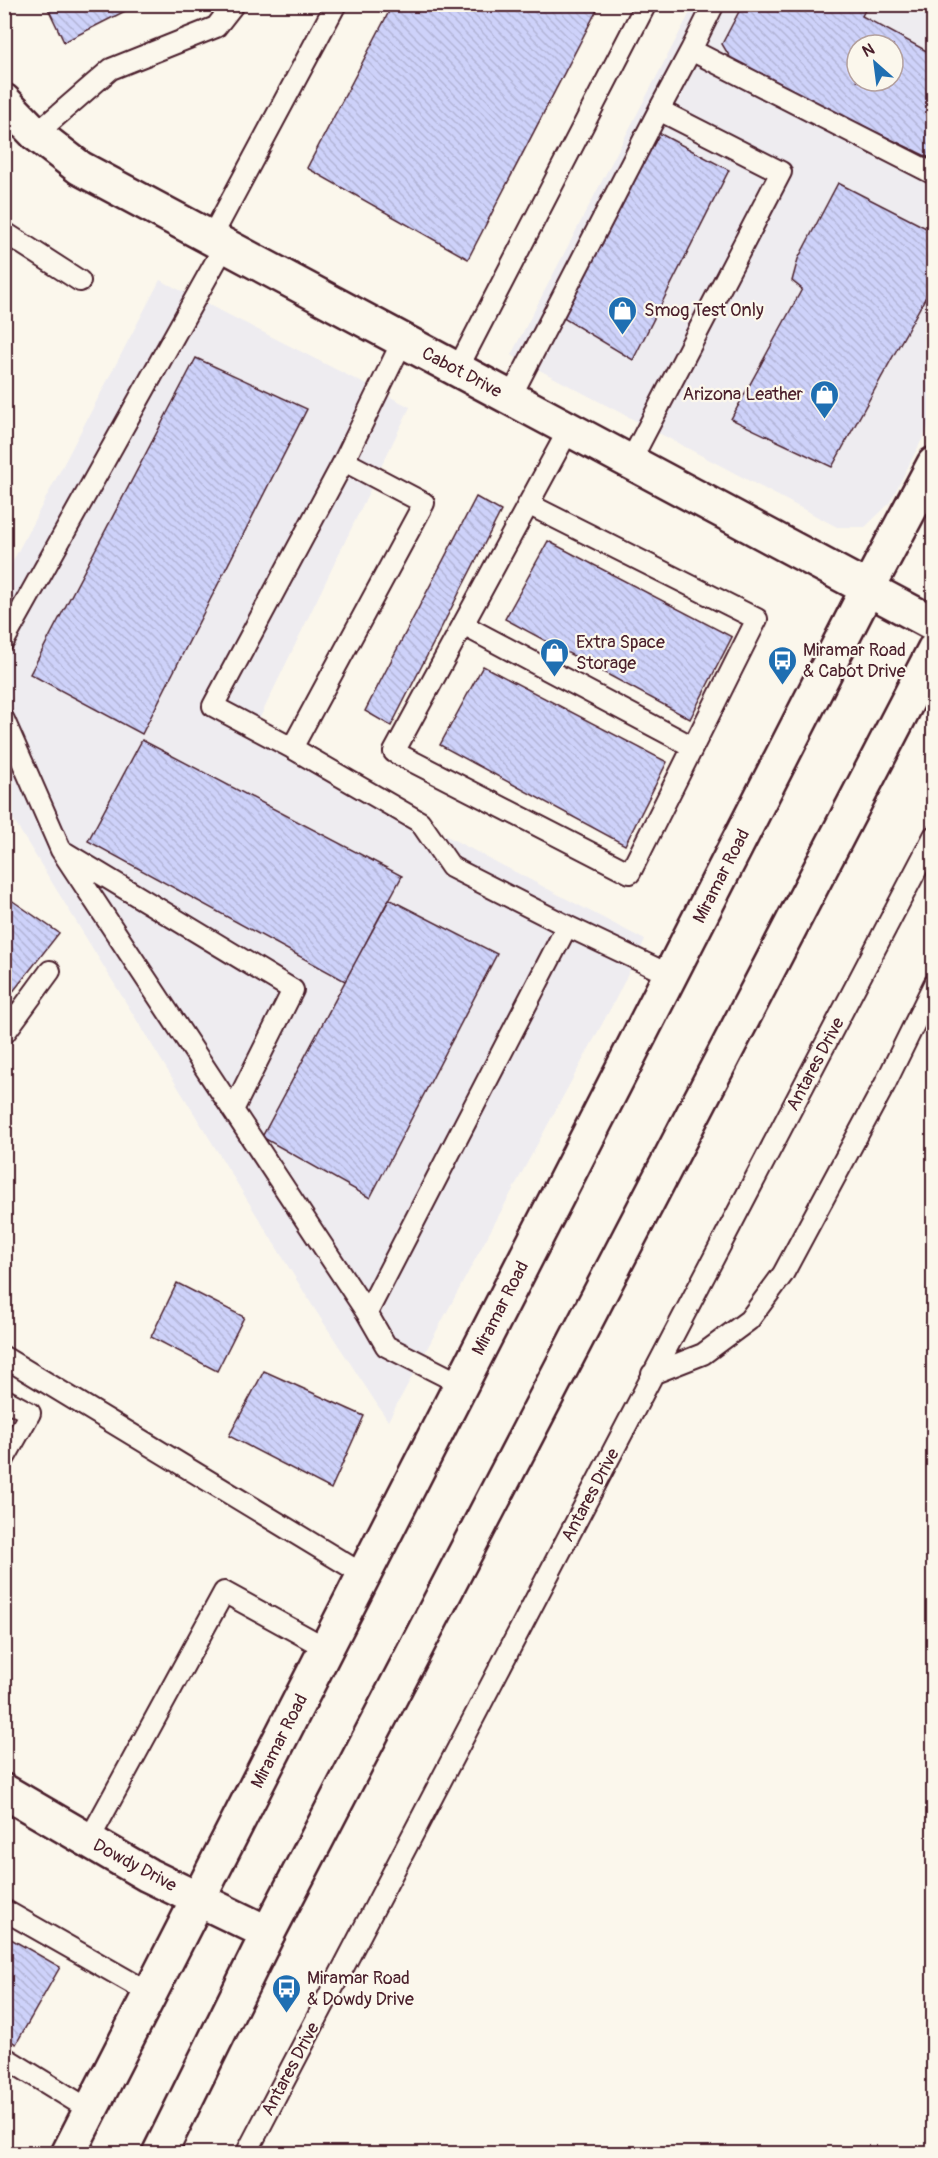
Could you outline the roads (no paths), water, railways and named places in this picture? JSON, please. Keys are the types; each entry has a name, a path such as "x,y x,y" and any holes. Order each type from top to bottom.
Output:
{"main road":[{"name":"Cabot Drive","path":"5,103 36,134 80,168 933,624"},
{"name":"Miramar Road","path":"68,2154 867,588 933,464"},
{"path":"159,2154 268,1933 933,650"},
{"name":"Dowdy Drive","path":"4,1791 148,1875 268,1933"}],"lane":[{"path":"36,134 111,69 216,27 234,4"},
{"path":"4,641 218,242 336,4"},
{"path":"458,370 646,4"},
{"path":"510,398 714,4"},
{"path":"691,50 933,174"},
{"path":"630,462 781,172 659,110"},
{"path":"4,232 80,281"},
{"path":"403,340 344,461 213,706 292,748 420,822 450,867 670,975"},
{"path":"528,504 757,619 630,873 394,752 528,504 569,429"},
{"path":"292,748 424,503 344,461"},
{"path":"463,625 693,747"},
{"path":"4,720 61,850 367,1313 386,1346 461,1384"},
{"name":"Antares Drive","path":"246,2154 933,836"},
{"path":"61,850 293,990 233,1110"},
{"path":"367,1313 567,926"},
{"path":"4,1034 50,971"},
{"path":"652,1374 704,1353 748,1320 783,1274 885,1084 933,984"},
{"path":"4,1357 364,1575"},
{"path":"4,1399 30,1413 4,1459"},
{"path":"88,1840 224,1592 326,1648"},
{"path":"4,1910 150,1993"},
{"path":"4,2058 90,2110"}],"place":[{"name":"Smog Test Only","path":"623,336"},
{"name":"Arizona Leather","path":"824,420"},
{"name":"Extra Space Storage","path":"555,678"},
{"name":"Miramar Road & Cabot Drive","path":"782,686"},
{"name":"Miramar Road & Dowdy Drive","path":"286,2014"}]}
